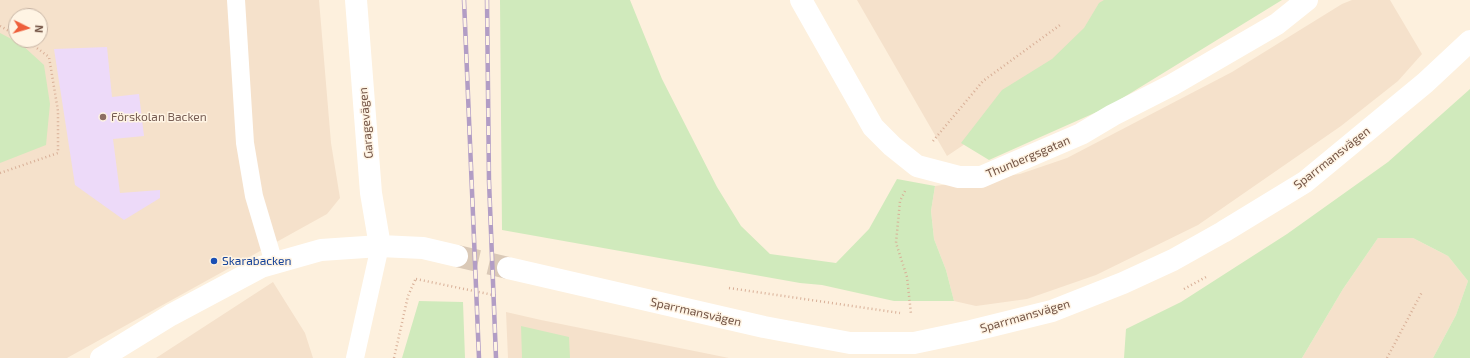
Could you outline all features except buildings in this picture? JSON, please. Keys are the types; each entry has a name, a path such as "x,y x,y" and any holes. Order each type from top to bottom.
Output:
{"street":[{"name":"Garagevägen","path":"356,0 371,193 380,246"},
{"name":"Thunbergsgatan","path":"801,0 813,24 873,127 892,146 917,166 959,177 981,177 1081,134 1113,115 1172,85 1276,24 1307,0"},
{"name":"Sparrmansvägen","path":"508,268 764,327 848,350 914,343 1045,313 1123,283 1173,260 1223,232 1305,182 1425,83 1470,41"},
{"path":"101,358 171,315 261,267 274,263 321,250 380,246 423,248 457,256"}],"lane":[{"path":"236,0 245,143 254,196 274,263"},
{"path":"355,358 380,246"}],"path":[{"path":"917,166 928,146 983,80 1060,25"},
{"path":"0,173 58,153 58,111 49,57 37,48"},
{"path":"900,201 896,243 908,277 911,314"},
{"path":"394,358 408,296 416,279 423,248"},
{"path":"1387,358 1422,292"}],"shaded area":[{"path":"0,0 319,0 331,143 340,198 327,214 67,358 0,358"},
{"path":"857,0 1180,0 947,156"},
{"path":"1352,0 1390,0 1422,54 1398,81 1341,126 1198,225 1096,275 1027,299 976,306 954,301 946,270 934,239 931,211 935,186 1020,174 1067,158 1232,72 1342,4"},
{"name":"Förskolan Backen","path":"107,47 112,97 139,94 144,136 113,139 120,193 160,190 160,198 124,220 75,185 54,49"},
{"path":"1378,238 1413,238 1448,256 1468,281 1456,315 1433,358 1302,358 1343,289"},
{"path":"273,282 305,333 313,358 156,358"},
{"path":"506,312 541,320 729,358 508,358"}],"green space":[{"path":"500,0 630,0 662,79 717,187 741,226 770,254 836,263 869,229 897,179 935,186 931,211 934,239 946,270 954,301 894,301 822,285 800,283 502,230"},
{"path":"1104,0 1282,0 1108,107 989,160 961,143 1002,90 1052,59 1084,28 1099,3"},
{"path":"0,33 8,37 8,48 25,48 44,65 50,104 46,145 0,163"},
{"path":"1470,89 1470,358 1433,358 1456,315 1468,281 1448,256 1413,238 1378,238 1343,289 1302,358 1124,358 1126,329 1181,302 1287,234 1388,162"},
{"path":"419,301 463,302 465,358 402,358"},
{"path":"521,326 569,337 570,358 522,358"}],"tunnel":[{"path":"457,256 508,268"}],"railway":[{"path":"464,0 479,358"},
{"path":"487,0 489,181 496,358"}],"place":[{"name":"Förskolan Backen","path":"103,117"},
{"name":"Skarabacken","path":"214,261"}]}
